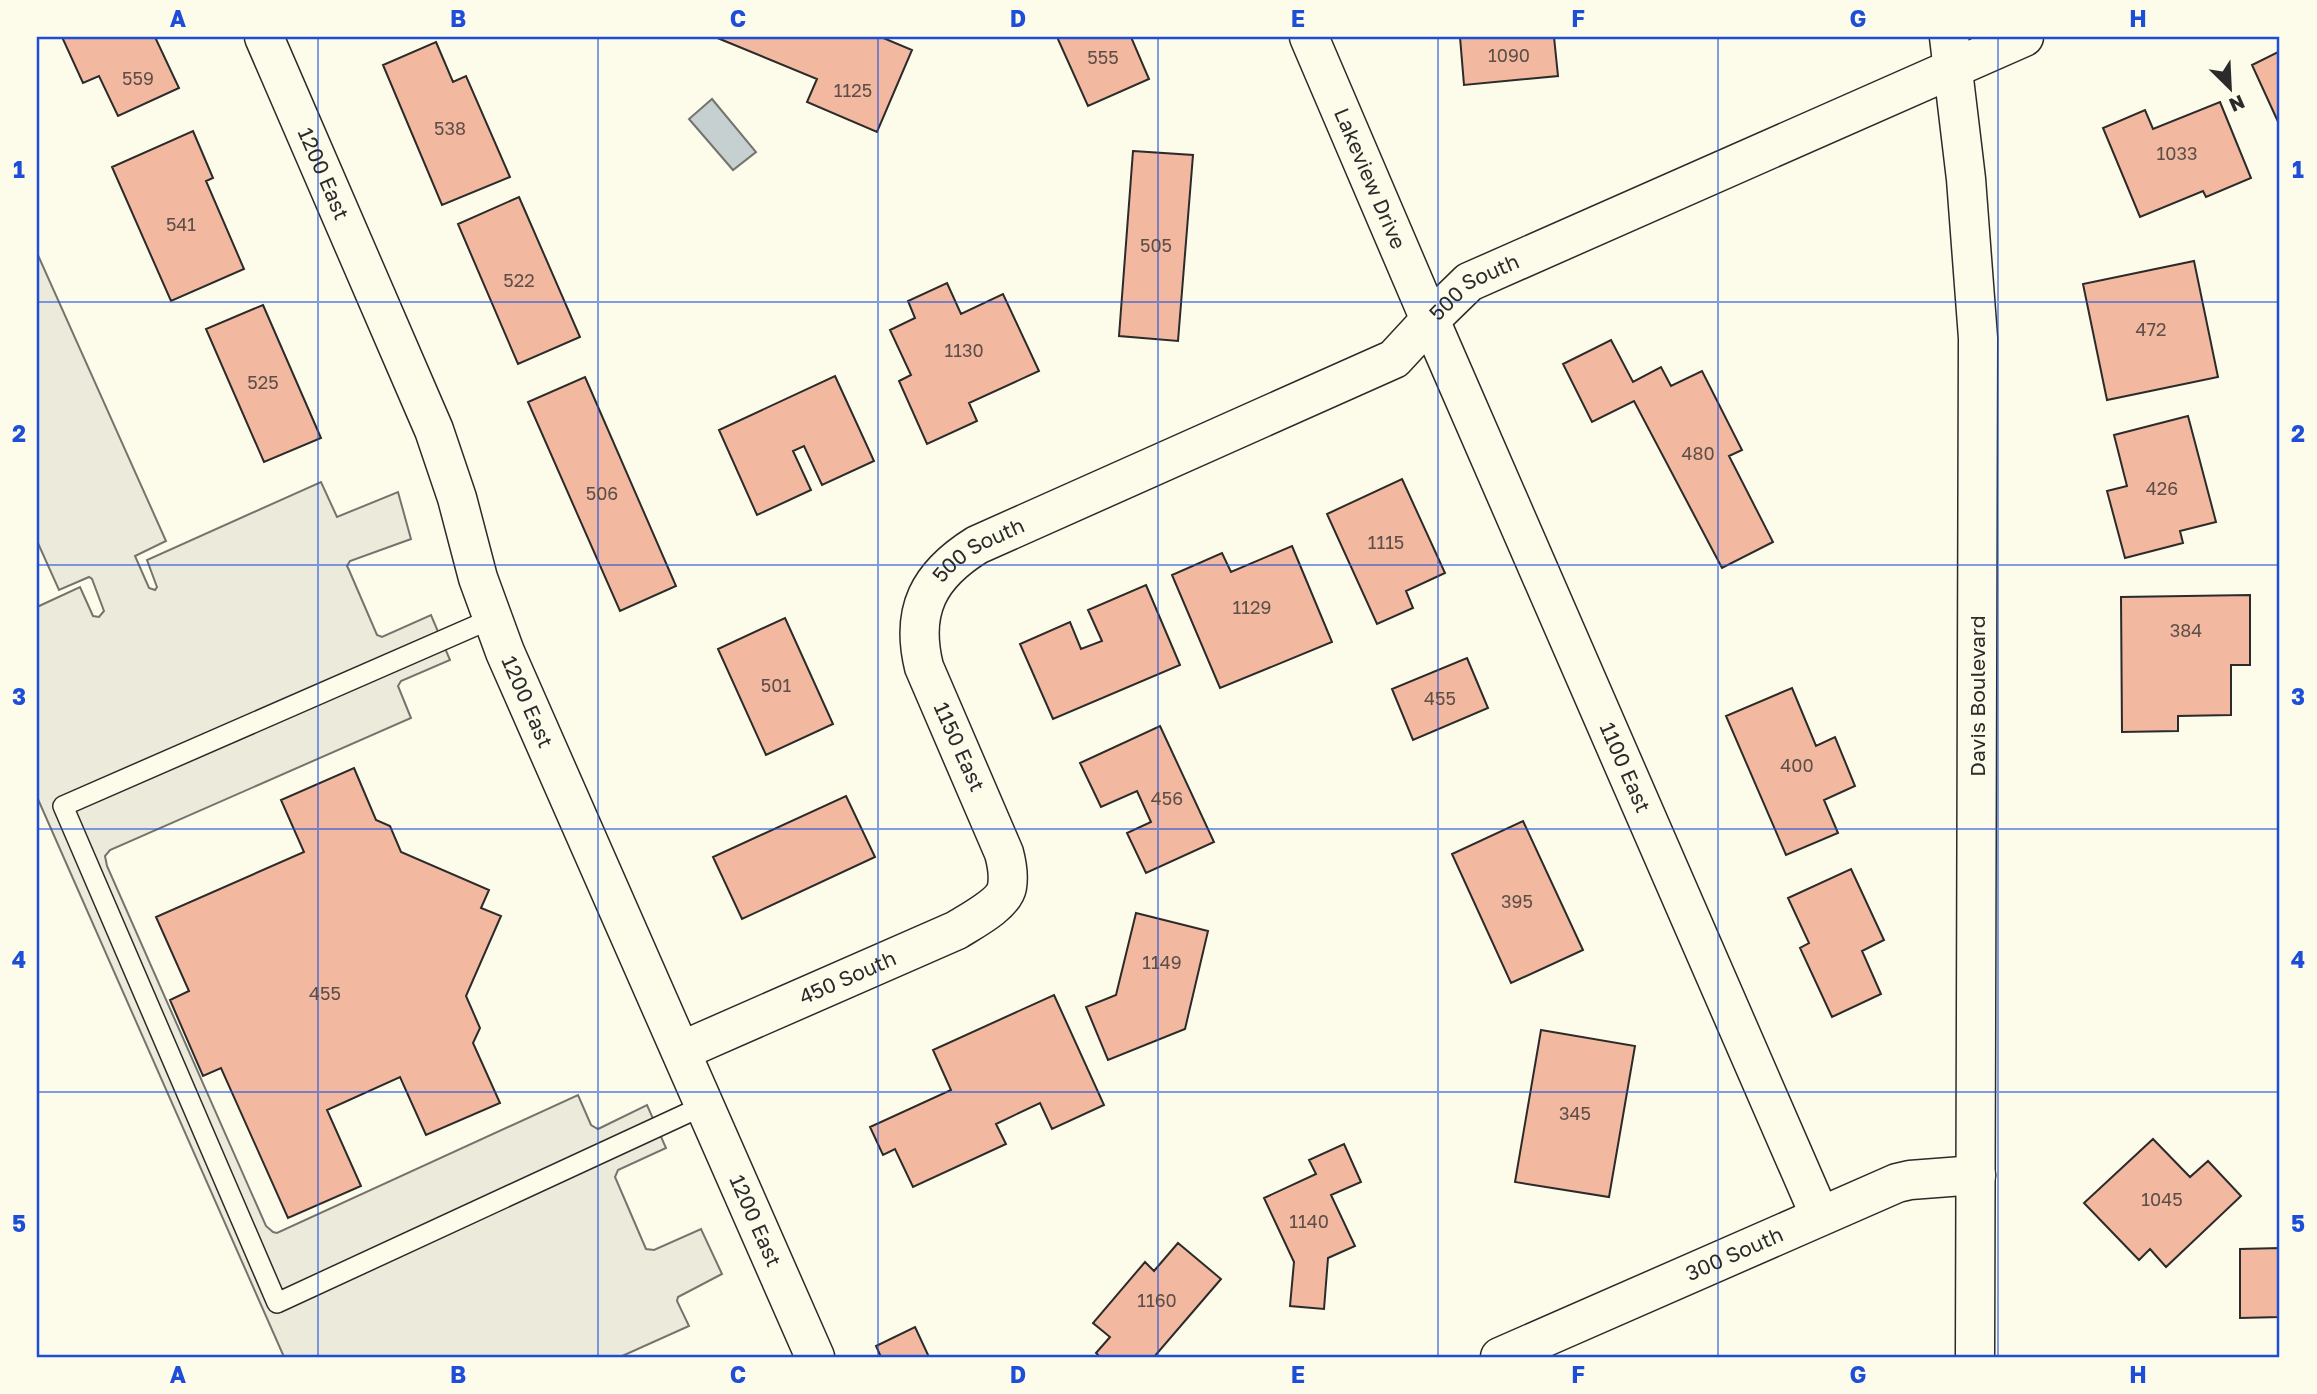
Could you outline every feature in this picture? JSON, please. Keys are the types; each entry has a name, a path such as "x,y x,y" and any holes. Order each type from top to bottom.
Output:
{"street":[{"name":"1200 East","path":"264,37 434,430 491,619 815,1357"},
{"name":"Lakeview Drive","path":"1309,37 1430,320"},
{"name":"500 South","path":"924,603 945,568 977,545 1394,359 1469,282 1951,53 2024,37"},
{"name":"Davis Boulevard","path":"1951,53 1973,251 1978,338 1975,1357"},
{"name":"1100 East","path":"1430,320 1820,1216"},
{"name":"1150 East","path":"924,603 919,624 919,646 924,667 997,832 1008,872 1007,890"},
{"name":"450 South","path":"681,1051 957,930 993,906 1007,890"},
{"name":"300 South","path":"1500,1357 1897,1183 1976,1175"}],"lane":[{"path":"491,619 63,806 278,1303 705,1105"}],"shaded area":[{"path":"712,99 756,152 733,170 689,119"},
{"path":"37,253 166,541 135,556 149,588 155,590 157,587 147,560 321,482 337,517 398,492 411,539 350,561 347,566 377,635 382,637 431,615 450,660 401,681 398,686 411,718 110,850 105,856 107,866 266,1226 277,1233 578,1095 591,1125 598,1129 647,1105 666,1148 618,1170 615,1177 646,1249 654,1250 701,1229 722,1274 678,1297 677,1301 689,1326 620,1357 284,1357 37,797 37,607 80,587 93,616 99,617 104,611 89,577 59,590 37,541"}],"building":[{"path":"62,37 155,37 179,88 118,116 99,76 83,83"},
{"path":"715,37 881,37 912,50 877,132 807,102 817,79"},
{"path":"1057,37 1131,37 1149,79 1088,106"},
{"path":"1460,37 1554,37 1558,76 1464,85"},
{"path":"436,42 453,82 466,76 510,177 442,205 383,65"},
{"path":"2280,51 2280,126 2252,65"},
{"path":"2220,102 2251,178 2206,197 2203,191 2140,217 2103,128 2145,110 2153,129"},
{"path":"193,131 213,178 206,181 244,269 171,301 112,167"},
{"path":"1133,151 1193,155 1178,341 1119,336"},
{"path":"519,197 580,337 518,364 458,224"},
{"path":"2194,261 2218,377 2107,400 2083,284"},
{"path":"947,283 961,314 1003,294 1039,371 969,403 977,421 927,444 899,381 911,375 890,330 915,318 908,301"},
{"path":"263,305 321,438 264,462 206,329"},
{"path":"1611,340 1633,382 1661,367 1671,386 1702,371 1742,450 1729,456 1773,542 1722,568 1634,401 1592,422 1563,364"},
{"path":"835,376 874,461 822,485 804,446 793,451 811,490 757,515 719,430"},
{"path":"585,377 676,586 620,611 528,402"},
{"path":"2188,416 2216,522 2180,531 2183,543 2125,558 2107,491 2127,486 2114,435"},
{"path":"1402,479 1445,573 1406,591 1413,608 1377,624 1327,514"},
{"path":"1292,546 1332,642 1220,688 1172,575 1222,553 1231,572"},
{"path":"1146,585 1180,665 1053,719 1020,644 1070,622 1081,649 1102,641 1088,610"},
{"path":"2250,595 2250,665 2231,665 2231,715 2178,716 2178,731 2122,732 2121,597"},
{"path":"785,618 833,724 766,755 718,649"},
{"path":"1467,658 1488,708 1413,740 1392,689"},
{"path":"1792,688 1816,746 1835,737 1855,786 1824,800 1838,833 1786,855 1726,716"},
{"path":"1160,726 1214,842 1146,873 1127,833 1151,822 1137,791 1101,807 1080,763"},
{"path":"354,768 376,820 390,826 401,852 489,890 481,908 501,916 466,996 480,1028 473,1043 500,1103 426,1135 400,1077 327,1110 361,1186 288,1218 221,1068 203,1076 170,1000 189,991 156,917 304,852 281,800"},
{"path":"846,796 875,857 742,919 713,857"},
{"path":"1523,821 1583,950 1511,983 1452,854"},
{"path":"1851,869 1884,940 1862,951 1881,994 1832,1017 1800,948 1809,943 1788,898"},
{"path":"1136,913 1208,931 1185,1029 1108,1060 1086,1007 1116,995"},
{"path":"1054,995 1104,1105 1052,1129 1040,1103 996,1124 1006,1144 913,1187 895,1149 883,1155 870,1127 951,1090 933,1050"},
{"path":"1541,1030 1635,1046 1609,1197 1515,1182"},
{"path":"2153,1139 2190,1177 2208,1161 2241,1196 2166,1267 2150,1249 2139,1260 2084,1203"},
{"path":"1344,1144 1361,1182 1331,1195 1355,1246 1328,1258 1324,1309 1290,1306 1294,1262 1264,1198 1316,1174 1309,1160"},
{"path":"1178,1243 1221,1279 1154,1357 1100,1357 1096,1353 1110,1337 1093,1323 1145,1262 1154,1271"},
{"path":"2280,1248 2280,1317 2240,1318 2240,1249"},
{"path":"915,1327 929,1357 881,1357 876,1346"}]}
